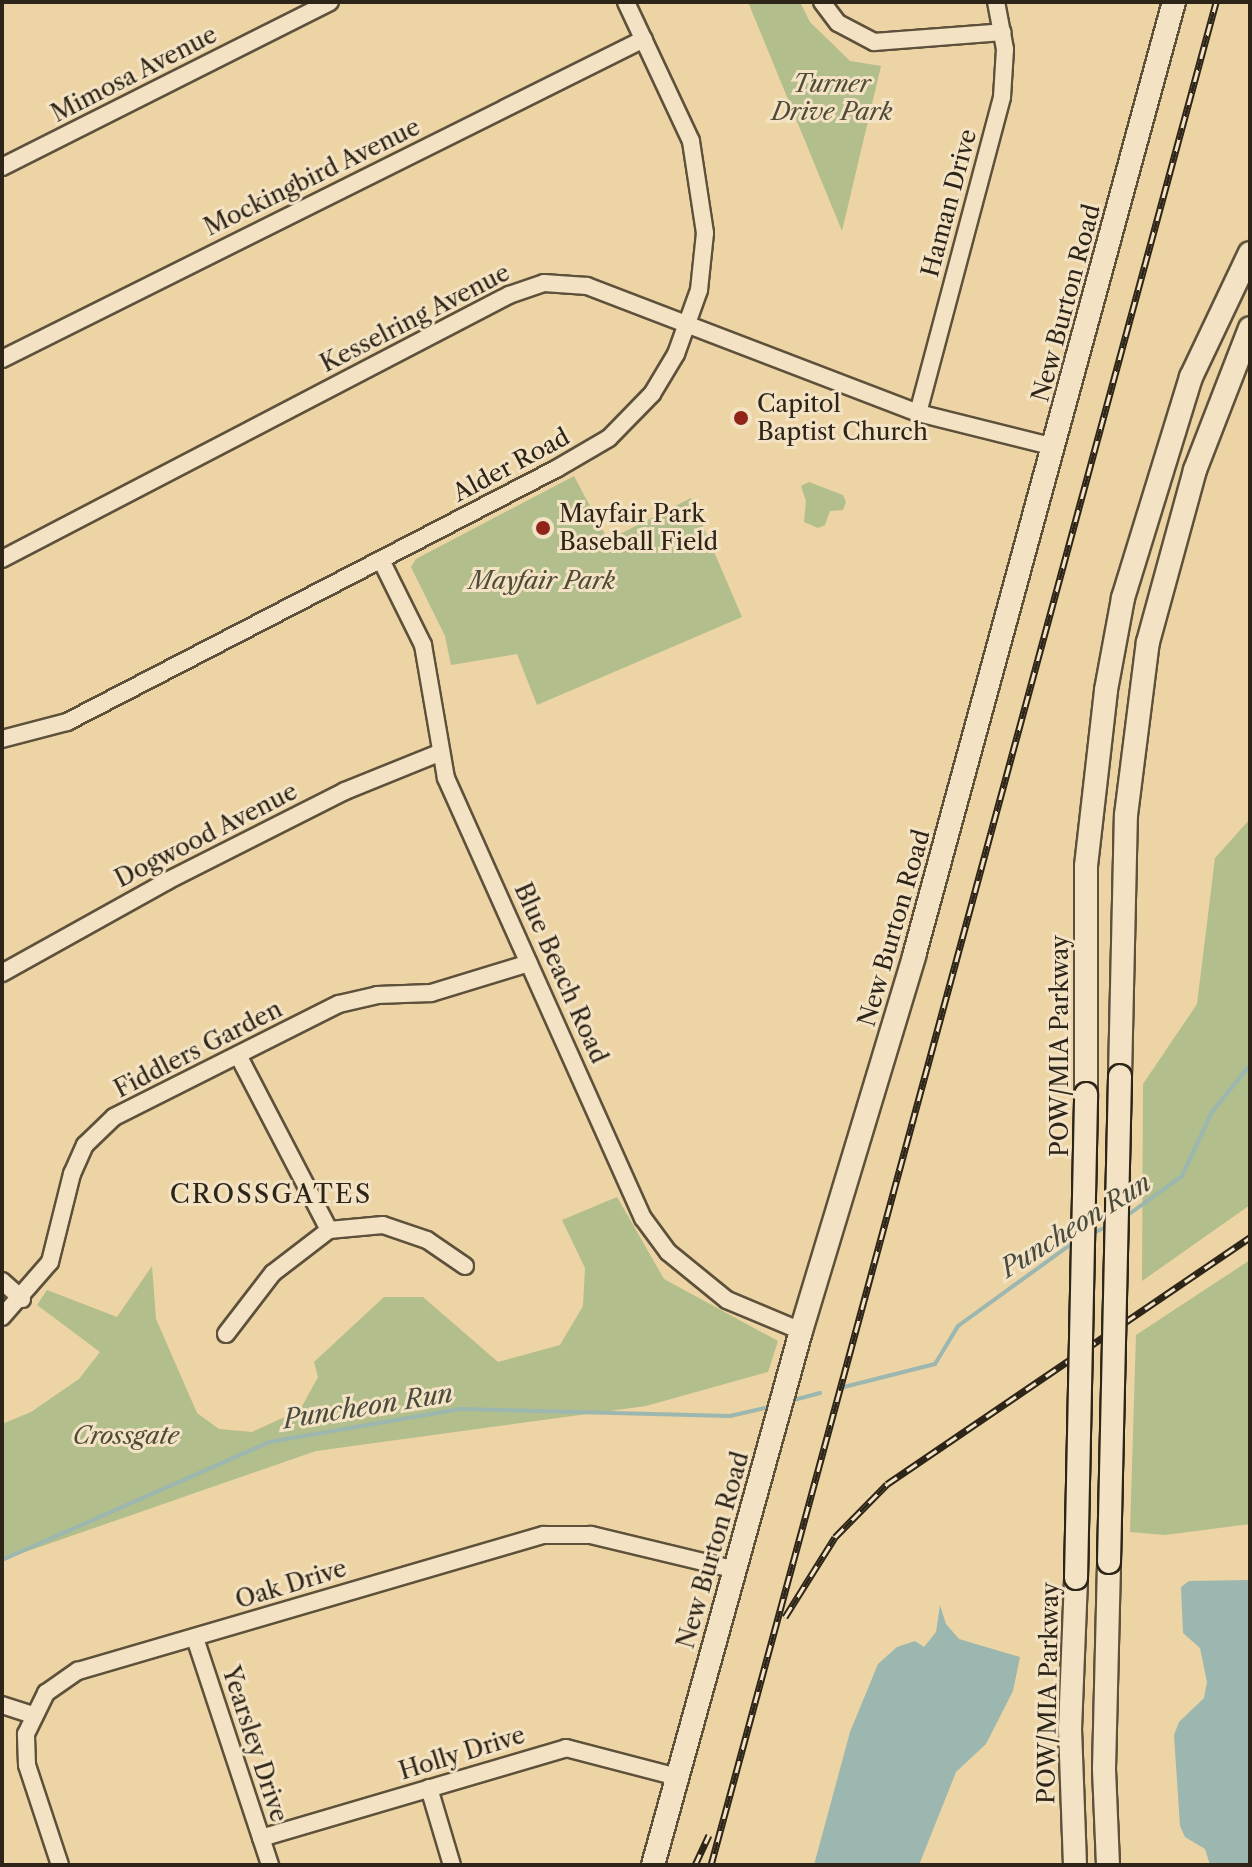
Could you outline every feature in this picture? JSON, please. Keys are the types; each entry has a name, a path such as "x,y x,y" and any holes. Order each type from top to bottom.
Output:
{"main road":[{"name":"New Burton Road","path":"653,1865 801,1331 914,956 1174,2"},
{"name":"POW/MIA Parkway","path":"1075,1865 1070,1729 1086,1094 1086,866 1106,690 1123,598 1191,377 1250,253"},
{"path":"1108,1865 1104,1769 1126,815 1148,642 1195,470 1250,328"}],"street":[{"name":"Mimosa Avenue","path":"2,167 330,2"},
{"name":"Alder Road","path":"2,739 67,722 609,438 667,374 687,325 703,260 700,175 691,141 626,2"},
{"path":"822,2 854,36 874,42 1003,32"},
{"name":"Haman Drive","path":"918,413 1002,97 1003,32 996,2"},
{"name":"Mockingbird Avenue","path":"2,359 644,39"},
{"name":"Kesselring Avenue","path":"2,559 529,287 575,283 918,413 1054,447"},
{"name":"Blue Beach Road","path":"381,560 423,645 439,753 529,963 656,1237 727,1300 801,1331"},
{"name":"Dogwood Avenue","path":"2,973 167,881 345,791 439,753"},
{"name":"Fiddlers Garden","path":"2,1317 22,1299 50,1262 72,1174 85,1145 114,1117 339,1004 377,995 431,993 529,963"},
{"path":"238,1055 329,1230"},
{"path":"226,1334 273,1273 329,1230 383,1225 427,1240 465,1266"},
{"path":"2,1281 22,1299"},
{"name":"Oak Drive","path":"32,1715 46,1693 78,1671 555,1533 591,1535 733,1569"},
{"name":"Yearsley Drive","path":"195,1638 270,1865"},
{"path":"2,1705 32,1715 26,1734 27,1765 60,1865"},
{"name":"Holly Drive","path":"261,1838 566,1748 677,1777"},
{"path":"429,1788 452,1865"}],"green space":[{"name":"Turner Drive Park","path":"748,2 800,2 810,22 850,61 881,66 842,231"},
{"name":"Mayfair Park","path":"574,476 608,540 691,498 742,617 537,705 517,654 451,665 445,636 411,567 416,559"},
{"path":"809,482 843,495 846,502 843,510 830,511 825,525 818,528 804,522 806,501 801,486"},
{"path":"1250,819 1250,1205 1142,1281 1143,1084 1197,1004 1215,858"},
{"name":"Crossgate","path":"617,1197 664,1279 778,1341 768,1372 646,1406 316,1451 2,1560 2,1424 31,1412 79,1379 100,1352 37,1305 47,1290 117,1317 152,1266 156,1319 197,1413 219,1429 252,1432 300,1410 318,1377 314,1362 384,1297 423,1297 498,1362 560,1345 583,1306 585,1268 562,1220"},
{"path":"1250,1260 1250,1524 1165,1535 1130,1532 1136,1335"}],"water":[{"path":"1250,1580 1250,1865 1210,1865 1205,1849 1185,1837 1180,1826 1174,1735 1179,1722 1204,1698 1207,1682 1200,1648 1183,1633 1181,1587 1189,1581"},
{"path":"940,1605 946,1624 959,1639 1020,1657 1013,1691 986,1744 956,1772 919,1865 814,1865 850,1732 878,1664 897,1647 915,1641 924,1647 936,1632"}],"waterway":[{"name":"Puncheon Run","path":"1125,1217 1182,1176 1212,1112 1250,1065"},
{"name":"Puncheon Run","path":"1089,1235 1110,1225"},
{"name":"Puncheon Run","path":"840,1388 935,1364 958,1326 1074,1242"},
{"name":"Puncheon Run","path":"790,1401 820,1393"},
{"name":"Puncheon Run","path":"2,1560 269,1442 461,1409 730,1416 764,1408"}],"railway":[{"path":"711,1865 1216,2"},
{"path":"785,1617 835,1537 887,1484 1250,1237"},
{"path":"695,1865 709,1835"}],"place":[{"name":"Capitol Baptist Church","path":"741,418"},
{"name":"Mayfair Park Baseball Field","path":"543,528"}],"district":[{"name":"CROSSGATES","path":"271,1195"}]}
